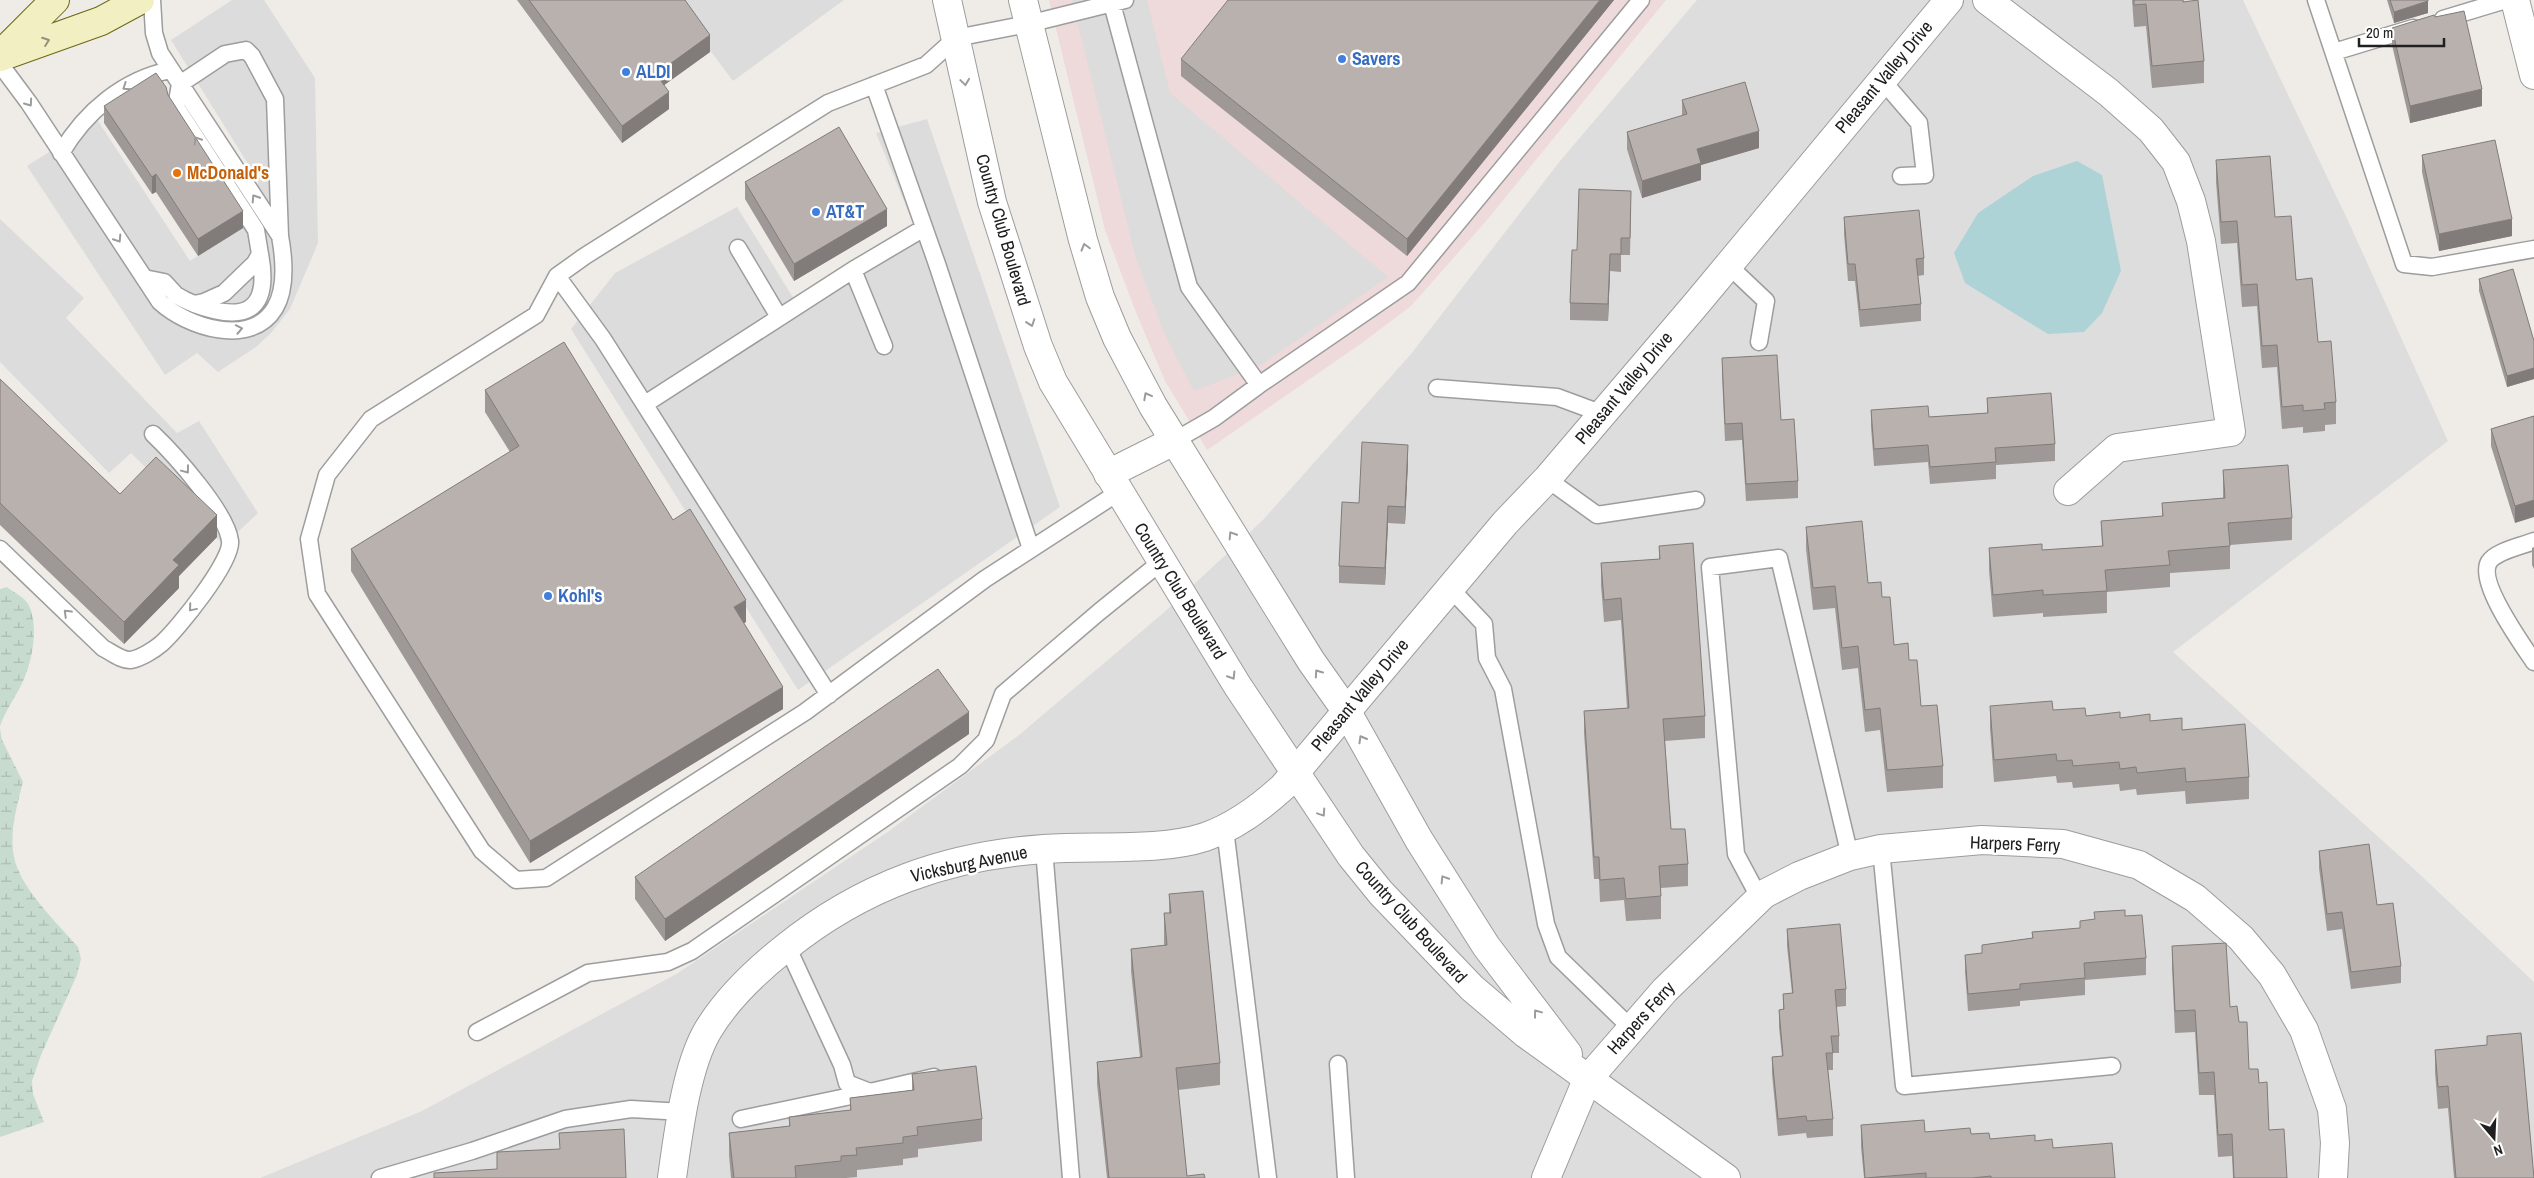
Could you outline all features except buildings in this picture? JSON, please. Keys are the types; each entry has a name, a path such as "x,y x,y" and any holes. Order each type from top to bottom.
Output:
{"main road":[{"path":"0,56 55,0"},
{"path":"0,56 101,21 140,0"}],"street":[{"name":"Country Club Boulevard","path":"947,0 992,202 1038,346 1054,382 1113,483 1237,685 1351,856 1426,942 1472,988 1526,1034 1587,1080 1726,1178"},
{"name":"Pleasant Valley Drive","path":"1295,772 1505,523 1547,479 1603,414 1949,0"},
{"path":"1987,0 2108,92 2151,130 2176,162 2191,201 2212,308 2231,432 2117,448 2068,491"},
{"path":"2515,0 2534,74"},
{"name":"Country Club Boulevard","path":"1026,12 1083,240 1100,297 1134,372 1174,441 1311,662 1347,712 1420,840 1486,946 1587,1080"},
{"path":"1113,483 1174,441"},
{"name":"Vicksburg Avenue","path":"672,1178 690,1076 707,1031 728,1002 753,975 787,946 834,912 874,890 910,874 983,857 1044,849 1173,843 1204,837 1225,829 1269,800 1295,772"},
{"name":"Harpers Ferry","path":"1587,1080 1665,990 1760,899 1799,876 1850,856 1881,849 1982,840 2063,844 2139,866 2195,898 2241,938 2272,975 2304,1030 2332,1109 2335,1143 2334,1178"},
{"path":"1546,1178 1587,1080"}],"lane":[{"path":"152,0 157,45 175,77 280,236"},
{"path":"1174,441 1214,418 1408,283 1640,0"},
{"path":"2316,0 2404,264 2432,267 2534,249"},
{"path":"2334,52 2506,0"},
{"path":"1113,483 1030,549 984,579 829,695 546,878 516,880 482,850 317,594 309,539 327,475 371,419 536,315 557,276 828,102 926,65 956,38 1026,12 1116,1 1189,287 1259,385"},
{"path":"0,64 160,302 172,314 187,322 213,329 234,331 249,327 267,317 275,308 280,296 283,265 280,236 275,99 252,56 246,50 225,54 175,77 138,79 88,116 73,133 61,153"},
{"path":"144,278 164,282 176,295 194,304 212,311 226,313 251,308 261,298 264,288 264,276 256,230 176,107 175,77"},
{"path":"1882,80 1919,123 1924,174 1901,176"},
{"path":"874,85 924,228 1030,549"},
{"path":"644,404 853,270 924,228"},
{"path":"738,248 779,317"},
{"path":"194,304 212,300 224,293 255,263 260,254"},
{"path":"1728,265 1766,301 1759,342"},
{"path":"853,270 884,346"},
{"path":"557,276 603,339 829,695"},
{"path":"1437,388 1557,397 1603,414"},
{"path":"0,548 103,648 124,659 131,660 161,644 197,602 216,575 231,543 225,522 171,451 154,434"},
{"path":"1547,479 1597,515 1696,500"},
{"path":"2534,541 2498,555 2489,562 2486,573 2497,603 2534,662"},
{"path":"1760,899 1736,854 1710,567 1779,558 1850,856"},
{"path":"477,1032 588,973 668,962 692,951 960,766 986,740 1003,694 1161,562"},
{"path":"1450,588 1484,624 1487,658 1502,689 1546,924 1558,956 1631,1028"},
{"path":"1225,829 1268,1178"},
{"path":"1044,849 1071,1178"},
{"path":"1881,849 1904,1086 2112,1066"},
{"path":"787,946 842,1065 847,1084 870,1092"},
{"path":"1338,1064 1346,1178"},
{"path":"741,1119 946,1074"},
{"path":"380,1178 472,1151 565,1119 631,1109 683,1112"}],"shaded area":[{"path":"232,0 264,0 315,78 318,243 290,309 271,333 256,347 218,372 197,353 165,375 27,166 98,121 190,261 257,218 258,180 171,40"},
{"path":"672,0 844,0 733,81"},
{"path":"1049,0 1666,0 1487,220 1411,306 1362,343 1207,450 1165,381 1135,310 1105,230"},
{"path":"1072,0 1147,0 1170,93 1388,277 1261,365 1194,391 1166,337 1135,255"},
{"path":"1697,0 2243,0 2350,225 2448,441 2173,652 2414,869 2534,982 2534,1178 260,1178 422,1111 678,973 889,831 1019,735 1161,615 1262,521 1411,354 1560,161"},
{"path":"927,119 1060,507 798,690 571,329 615,273 737,207 794,299 915,228 876,133"},
{"path":"0,219 84,298 66,318 177,433 199,421 258,513 224,545 131,453 109,473 0,362"}],"green space":[{"path":"7,587 28,604 33,621 34,641 24,679 0,726 0,589"},
{"path":"0,729 2,740 23,782 14,819 12,838 14,857 18,869 41,905 78,947 81,959 77,975 41,1055 32,1081 33,1094 44,1122 0,1137"}],"water":[{"path":"2077,161 2102,175 2121,271 2102,313 2084,332 2048,334 1965,283 1954,253 1978,213 2033,176"}],"place":[{"name":"Savers","path":"1342,59"},
{"name":"ALDI","path":"626,72"},
{"name":"McDonald's","path":"177,173"},
{"name":"AT&T","path":"816,212"},
{"name":"Kohl's","path":"548,596"}]}
